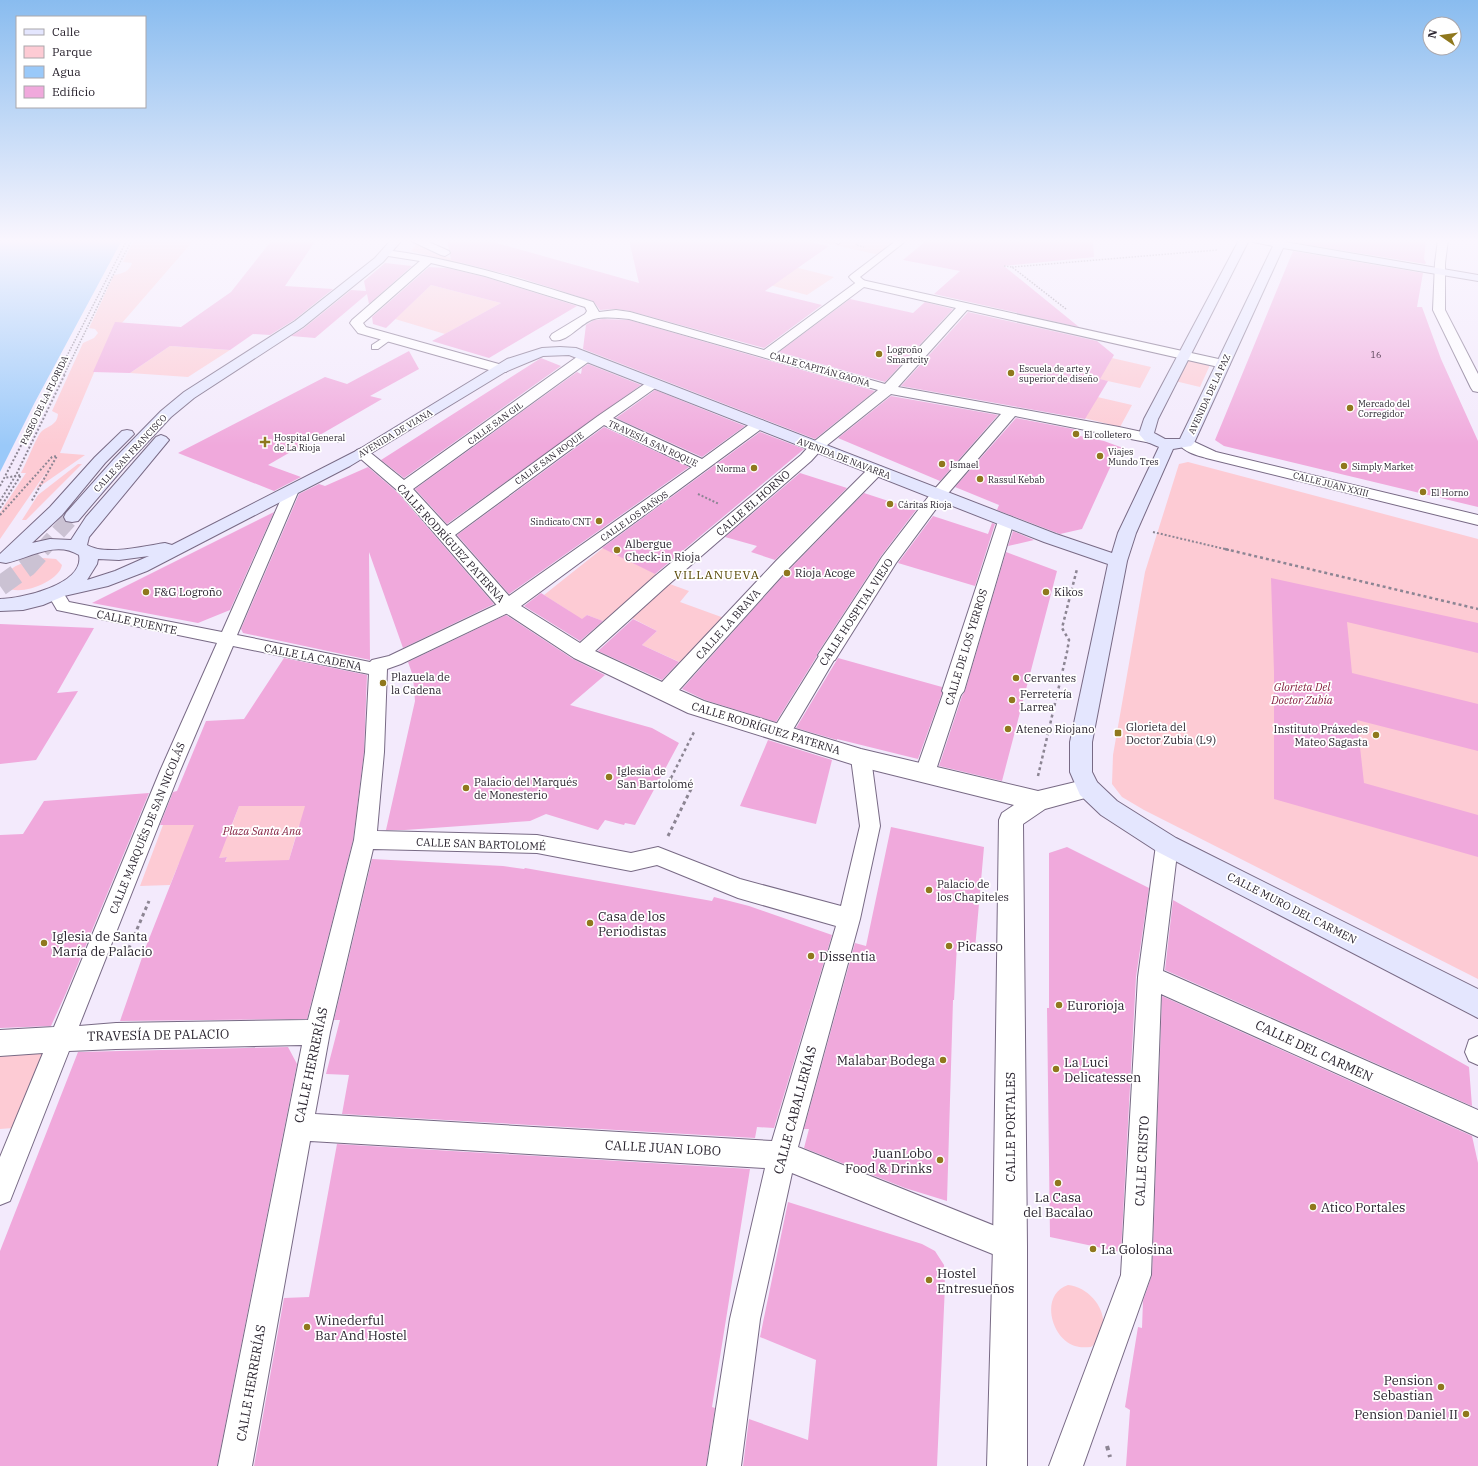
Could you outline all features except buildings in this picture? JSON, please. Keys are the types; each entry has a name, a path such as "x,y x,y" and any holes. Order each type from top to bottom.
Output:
{"main road":[{"name":"CALLE SAN FRANCISCO","path":"72,517 120,462 166,414 195,391 299,324 318,308"},
{"path":"1151,438 1146,434 1151,419 1208,308"},
{"name":"AVENIDA DE LA PAZ","path":"1151,438 1167,445 1186,443 1249,308"},
{"name":"AVENIDA DE NAVARRA","path":"556,337 574,346 571,351"},
{"name":"AVENIDA DE VIANA","path":"57,592 83,588 120,576 159,559 362,453 500,369 556,337"},
{"path":"3,560 56,511 100,460 139,421 180,389 210,370 252,348 275,340"},
{"path":"2,606 28,602 57,592 75,581 86,568 89,557 82,550 80,537 92,521 173,427 208,394 266,355 275,340"},
{"name":"AVENIDA DE NAVARRA","path":"500,369 539,352 549,350 571,351 1070,546 1118,561"},
{"path":"1088,788 1081,772 1081,742 1118,561 1127,533 1167,445"},
{"name":"AVENIDA DE VIANA","path":"3,560 41,546 62,544 108,555 131,554 195,539"},
{"name":"CALLE MURO DEL CARMEN","path":"1088,788 1109,808 1167,845 1478,1004"}],"street":[{"path":"373,308 356,323 362,330 500,369"},
{"path":"590,316 593,310 592,308"},
{"path":"767,354 828,308"},
{"name":"CALLE EL HORNO","path":"581,653 661,581 742,514 806,458 816,447 888,389 962,308"},
{"path":"974,308 1223,364"},
{"path":"1438,308 1478,388"},
{"name":"CALLE CAPITÁN GAONA","path":"590,316 616,314 630,316 888,389 1151,438"},
{"name":"AVENIDA DE VIANA","path":"556,337 590,316"},
{"name":"CALLE SAN GIL","path":"404,488 586,357"},
{"name":"CALLE SAN ROQUE","path":"445,535 603,419 654,384"},
{"name":"CALLE HOSPITAL VIEJO","path":"781,733 828,655 888,561 938,495 1011,412"},
{"name":"TRAVESÍA SAN ROQUE","path":"603,419 704,466"},
{"name":"CALLE LOS BAÑOS","path":"508,606 704,466 759,424"},
{"name":"CALLE JUAN XXIII","path":"1186,443 1195,449 1211,455 1478,520"},
{"name":"CALLE RODRÍGUEZ PATERNA","path":"362,453 404,488 508,606 581,653 696,707 861,758 1038,801"},
{"name":"CALLE LA BRAVA","path":"665,692 782,565 876,470"},
{"name":"CALLE MARQUÉS DE SAN NICOLÁS","path":"0,1191 170,771 292,490"},
{"name":"CALLE DE LOS YERROS","path":"925,773 953,691 1006,521"},
{"name":"CALLE PUENTE","path":"57,592 63,606 226,640"},
{"name":"CALLE LA CADENA","path":"226,640 370,668 378,664 394,660 508,606"},
{"name":"CALLE HERRERÍAS","path":"235,1466 317,1032 365,840 377,731 378,664"},
{"name":"CALLE CABALLERÍAS","path":"724,1466 745,1319 782,1155 849,919 871,824 861,758"},
{"path":"1038,801 1088,788"},
{"name":"CALLE PORTALES","path":"1007,1466 1010,1246 1011,820 1038,801"},
{"name":"CALLE SAN BARTOLOMÉ","path":"365,840 538,844 631,862 658,856"},
{"name":"CALLE CRISTO","path":"1066,1466 1136,1275 1150,977 1167,845"},
{"path":"658,856 738,888 849,919"},
{"name":"CALLE DEL CARMEN","path":"1150,977 1478,1124"},
{"name":"TRAVESÍA DE PALACIO","path":"0,1043 62,1038 317,1032"},
{"name":"CALLE JUAN LOBO","path":"298,1127 782,1155 1010,1246"}],"lane":[{"path":"375,347 389,338"}],"path":[{"name":"PASEO DE LA FLORIDA","path":"0,486 92,308"},
{"name":"PASEO DE LA FLORIDA","path":"0,501 16,475 97,308"},
{"path":"1065,308 1103,338"},
{"path":"0,515 52,457 57,456 27,508"},
{"path":"0,508 21,475 4,478"},
{"path":"677,485 742,514"},
{"path":"1150,531 1478,609"},
{"path":"1038,801 1038,770 1069,640 1062,628 1077,568 1074,564 1063,558 1070,546"},
{"path":"658,856 692,787 670,780 706,710"},
{"path":"126,955 149,901"}],"green space":[{"path":"98,308 135,308 122,323 115,323 60,453 85,455 36,489 49,468 0,539 0,512 26,473 21,473 39,435 56,421 58,414 52,411 83,343 94,338 98,333 95,329 89,328"},
{"path":"406,308 491,308 445,334 395,319"},
{"path":"170,346 230,350 188,377 130,373"},
{"path":"1112,358 1151,367 1140,388 1089,377 1106,368"},
{"path":"1192,360 1210,365 1200,387 1175,381 1186,362"},
{"path":"1080,393 1132,405 1120,427 1076,416"},
{"name":"Glorieta Del Doctor Zubía","path":"1188,462 1478,539 1478,979 1144,810 1122,797 1112,784 1113,755 1145,572 1179,464"},
{"path":"78,464 82,464 26,520 22,520 38,495"},
{"path":"603,548 658,575 608,623 587,615 578,623 569,611 544,595"},
{"path":"44,558 56,559 62,565 54,577 29,589 12,590 4,585 3,581 7,574 15,566"},
{"path":"667,583 689,591 680,602 724,618 684,664 642,645 657,631 628,616"},
{"name":"Plaza Santa Ana","path":"269,723 306,723 278,806 361,806 358,822 299,825 289,860 197,940 227,857 179,863 170,885 140,886 163,825 232,825"},
{"path":"62,1038 26,1127 0,1129 0,1043"},
{"path":"1068,1285 1088,1293 1100,1310 1103,1319 1103,1329 1099,1339 1091,1347 1077,1347 1066,1341 1054,1326 1051,1306 1054,1297 1059,1290"}],"water":[{"path":"0,308 85,308 35,402 0,472"}],"tunnel":[{"path":"42,550 72,517"},
{"path":"0,586 28,566 43,549"}],"place":[{"name":"Logroño Smartcity","path":"879,354"},
{"name":"Escuela de arte y superior de diseño","path":"1011,373"},
{"name":"Mercado del Corregidor","path":"1350,408"},
{"name":"El colletero","path":"1076,434"},
{"name":"Hospital General de La Rioja","path":"265,442"},
{"name":"Viajes Mundo Tres","path":"1100,456"},
{"name":"Ismael","path":"942,464"},
{"name":"Simply Market","path":"1344,466"},
{"name":"Norma","path":"754,468"},
{"name":"Rassul Kebab","path":"980,479"},
{"name":"El Horno","path":"1423,492"},
{"name":"Cáritas Rioja","path":"890,504"},
{"name":"Sindicato CNT","path":"599,521"},
{"name":"Albergue Check-in Rioja","path":"617,550"},
{"name":"Rioja Acoge","path":"787,573"},
{"name":"F&G Logroño","path":"146,592"},
{"name":"Kikos","path":"1046,592"},
{"name":"Cervantes","path":"1016,678"},
{"name":"Plazuela de la Cadena","path":"383,683"},
{"name":"Ferretería Larrea","path":"1012,700"},
{"name":"Ateneo Riojano","path":"1008,729"},
{"name":"Glorieta del Doctor Zubía (L9)","path":"1118,733"},
{"name":"Instituto Práxedes Mateo Sagasta","path":"1376,735"},
{"name":"Iglesia de San Bartolomé","path":"609,777"},
{"name":"Palacio del Marqués de Monesterio","path":"466,788"},
{"name":"Palacio de los Chapiteles","path":"929,890"},
{"name":"Casa de los Periodistas","path":"590,923"},
{"name":"Iglesia de Santa María de Palacio","path":"44,943"},
{"name":"Picasso","path":"949,946"},
{"name":"Dissentia","path":"811,956"},
{"name":"Eurorioja","path":"1059,1005"},
{"name":"Malabar Bodega","path":"943,1060"},
{"name":"La Luci Delicatessen","path":"1056,1069"},
{"name":"JuanLobo Food & Drinks","path":"940,1160"},
{"name":"La Casa del Bacalao","path":"1058,1183"},
{"name":"Atico Portales","path":"1313,1207"},
{"name":"La Golosina","path":"1093,1249"},
{"name":"Hostel Entresueños","path":"929,1280"},
{"name":"Winederful Bar And Hostel","path":"307,1327"},
{"name":"Pension Sebastian","path":"1441,1387"},
{"name":"Pension Daniel II","path":"1466,1414"}],"district":[{"name":"VILLANUEVA","path":"717,574"}]}
